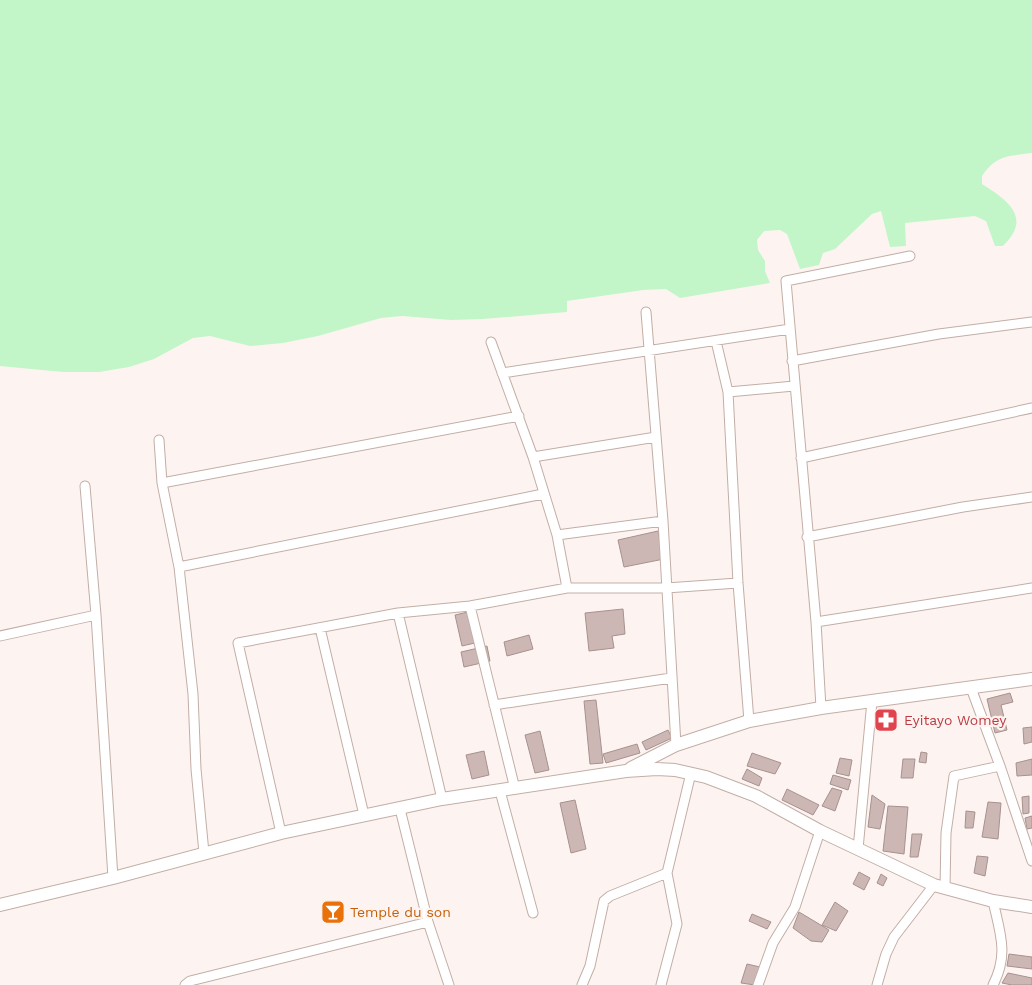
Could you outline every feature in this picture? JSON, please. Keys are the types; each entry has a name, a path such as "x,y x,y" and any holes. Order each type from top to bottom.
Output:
{"main road":[{"path":"626,770 676,745 749,721 821,708 1032,678"},
{"path":"0,905 113,878 281,833 364,815 442,799 626,770 657,769 691,773 728,784 756,796 820,831 940,887 993,901 1032,908"}],"street":[{"path":"821,708 816,622 800,458 786,281 910,256"},
{"path":"646,312 663,521 676,745"},
{"path":"792,361 940,334 1032,322"},
{"path":"502,372 790,329"},
{"path":"716,341 728,392 738,583 749,721"},
{"path":"491,342 533,457 557,535 567,588"},
{"path":"728,392 794,386"},
{"path":"800,458 1032,408"},
{"path":"162,483 519,416"},
{"path":"533,457 656,437"},
{"path":"158,440 162,483 179,567 193,694 196,769 204,853"},
{"path":"85,486 96,615 113,878"},
{"path":"179,567 543,494"},
{"path":"807,537 964,507 1032,497"},
{"path":"557,535 663,521"},
{"path":"281,833 238,643 398,613 470,606 567,588 666,588 738,583"},
{"path":"816,622 1032,588"},
{"path":"470,606 515,789"},
{"path":"398,613 442,799"},
{"path":"0,636 96,615"},
{"path":"320,628 364,815"},
{"path":"494,705 671,678"},
{"path":"971,688 1032,861"},
{"path":"858,849 872,701"},
{"path":"877,985 886,954 894,937 940,887 954,776 1000,766"},
{"path":"661,985 677,924 668,873 691,773"},
{"path":"500,791 533,913"},
{"path":"400,809 428,922 449,985"},
{"path":"758,985 772,943 795,907 820,831"},
{"path":"582,985 590,966 604,901 610,896 668,873"},
{"path":"993,901 1003,957 999,973 993,985"},
{"path":"185,985 190,982 428,922"}],"green space":[{"path":"0,0 1032,0 1032,153 1009,156 998,160 982,176 982,184 1001,197 1014,211 1016,227 1012,236 1003,246 995,246 986,221 975,216 905,223 906,246 890,247 881,211 872,214 835,249 823,253 819,265 800,269 787,234 780,230 764,231 757,240 758,250 765,261 765,271 770,283 680,298 666,289 643,290 567,301 567,312 483,319 451,320 402,316 381,318 318,336 283,343 250,346 210,336 193,338 154,359 129,367 99,372 63,372 0,366"}],"building":[{"path":"658,531 664,559 624,567 618,540"},
{"path":"623,609 625,634 612,636 614,648 589,651 585,613"},
{"path":"468,612 475,643 462,646 455,615"},
{"path":"529,635 533,649 507,656 504,642"},
{"path":"487,646 490,661 464,667 461,652"},
{"path":"1010,693 1013,702 1001,705 1007,730 995,733 987,699"},
{"path":"596,700 603,763 590,764 584,701"},
{"path":"1032,727 1032,742 1024,744 1023,728"},
{"path":"668,730 672,738 646,750 642,742"},
{"path":"540,731 549,770 535,773 525,735"},
{"path":"637,744 640,753 606,763 603,754"},
{"path":"484,751 489,775 472,779 466,755"},
{"path":"921,752 927,753 926,763 919,762"},
{"path":"752,753 781,763 775,774 747,766"},
{"path":"840,758 852,760 849,776 836,773"},
{"path":"903,759 915,759 913,778 901,778"},
{"path":"1032,759 1032,775 1017,776 1016,763"},
{"path":"747,769 762,778 759,786 742,779"},
{"path":"833,775 851,780 848,790 830,784"},
{"path":"832,788 842,791 835,811 822,806"},
{"path":"787,789 819,805 813,815 782,800"},
{"path":"872,795 885,804 880,829 868,827"},
{"path":"1029,796 1029,813 1023,814 1022,797"},
{"path":"575,800 586,849 571,853 560,803"},
{"path":"988,802 1001,803 998,839 982,837"},
{"path":"888,806 908,807 904,854 883,851"},
{"path":"966,811 975,812 973,828 965,828"},
{"path":"1032,816 1032,828 1027,829 1025,818"},
{"path":"912,834 922,834 918,857 910,857"},
{"path":"977,856 988,857 985,876 974,873"},
{"path":"859,872 870,878 864,890 853,884"},
{"path":"881,874 887,878 883,886 877,883"},
{"path":"835,902 848,911 836,931 822,925"},
{"path":"799,912 829,930 822,942 811,941 793,928"},
{"path":"752,914 771,922 767,929 749,921"},
{"path":"1009,954 1032,957 1032,969 1007,966"},
{"path":"747,964 760,967 755,985 741,983"},
{"path":"1008,973 1032,978 1032,985 1002,983"}],"place":[{"name":"Eyitayo Womey","path":"886,720"},
{"name":"Temple du son","path":"333,912"}]}
